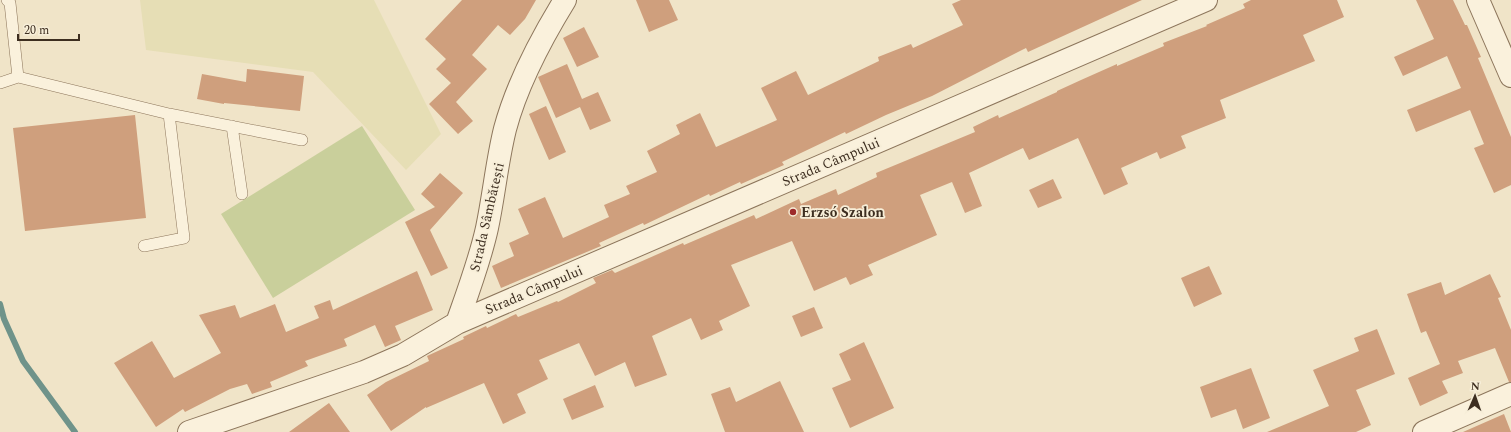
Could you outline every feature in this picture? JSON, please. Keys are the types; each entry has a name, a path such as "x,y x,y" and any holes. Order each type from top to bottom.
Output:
{"street":[{"name":"Strada Sâmbătești","path":"457,323 473,277 487,229 506,128 522,82 545,32 566,0"},
{"name":"Strada Câmpului","path":"457,323 1206,0"},
{"path":"1478,0 1511,76"},
{"path":"189,432 364,372 403,355 457,323"},
{"path":"1424,432 1511,394"}],"lane":[{"path":"9,1 18,76"},
{"path":"0,82 18,76 169,114 302,140"},
{"path":"144,246 184,238 169,114"},
{"path":"232,126 242,194"}],"shaded area":[{"path":"140,0 374,0 441,134 406,170 313,72 146,50"}],"green space":[{"path":"362,126 415,210 273,298 221,214"}],"building":[{"path":"462,0 536,0 525,19 510,35 498,25 472,55 487,69 456,102 473,121 458,134 429,104 451,83 436,69 446,59 425,39"},
{"path":"636,0 669,0 678,20 649,32"},
{"path":"961,0 1142,0 1028,52 1026,48 932,96 886,115 846,134 845,132 782,162 784,165 741,184 740,182 710,196 709,194 644,225 643,223 599,243 601,246 501,288 492,266 514,256 509,243 529,234 518,209 545,197 563,238 609,217 604,205 630,194 626,186 657,172 647,151 680,134 676,125 700,113 716,147 777,120 761,88 796,71 808,95 879,61 878,57 911,44 913,48 963,25 952,4"},
{"path":"1251,0 1337,0 1344,17 1303,35 1315,61 1220,100 1226,118 1181,136 1186,148 1160,159 1157,152 1121,168 1128,184 1104,195 1078,138 1029,160 1023,148 969,173 982,206 965,213 952,182 920,195 937,235 868,265 873,275 850,285 846,277 814,291 792,241 731,265 750,306 719,321 723,330 701,340 691,318 652,336 667,375 635,387 625,362 595,376 579,343 539,360 548,379 517,394 526,413 503,424 484,383 426,407 391,431 367,395 386,382 429,361 427,356 464,339 463,337 486,326 487,328 516,314 518,317 557,301 558,302 596,283 593,278 612,270 615,273 683,243 684,245 754,215 756,219 799,199 801,204 836,189 838,195 877,177 876,173 975,132 973,127 998,115 999,118 1117,64 1117,66 1164,46 1163,43 1207,26 1206,25 1245,8 1243,4"},
{"path":"1416,0 1453,0 1465,25 1467,25 1481,57 1478,58 1511,137 1511,185 1494,193 1474,148 1484,144 1470,110 1416,132 1407,110 1461,88 1447,56 1403,76 1394,57 1434,39"},
{"path":"584,27 599,57 577,67 563,38"},
{"path":"567,64 582,99 598,92 611,121 590,130 580,107 556,118 538,77"},
{"path":"247,69 304,76 300,111 224,104 197,99 202,74 246,82"},
{"path":"546,106 566,152 549,160 529,114"},
{"path":"135,115 146,218 25,231 13,128"},
{"path":"440,173 463,193 430,230 448,268 431,276 405,222 435,207 421,194"},
{"path":"1053,179 1062,198 1038,208 1029,190"},
{"path":"1209,266 1222,294 1194,307 1181,278"},
{"path":"417,271 433,310 395,326 401,340 385,347 375,325 344,339 347,346 305,361 308,366 270,382 272,387 252,394 247,384 230,389 185,412 183,409 156,427 114,363 152,341 174,378 221,353 199,315 235,305 240,318 275,304 286,332 319,318 314,306 330,300 333,310"},
{"path":"1490,274 1501,297 1498,298 1511,330 1511,382 1509,382 1495,348 1458,361 1463,373 1442,381 1448,393 1420,406 1408,378 1440,364 1426,331 1421,333 1407,294 1441,282 1445,295"},
{"path":"814,307 823,328 801,337 792,316"},
{"path":"1377,329 1395,374 1356,390 1371,425 1356,432 1267,432 1329,406 1313,370 1359,351 1354,338"},
{"path":"864,342 894,408 850,428 832,388 851,380 839,354"},
{"path":"1251,368 1270,418 1243,429 1236,409 1211,418 1200,387"},
{"path":"780,381 804,432 725,432 711,394 730,387 736,402"},
{"path":"595,385 604,407 572,420 563,399"},
{"path":"329,403 350,432 289,432"},
{"path":"1504,414 1511,432 1463,432"}],"waterway":[{"path":"0,304 4,319 23,361 75,432"}],"place":[{"name":"Erzsó Szalon","path":"793,212"}]}
